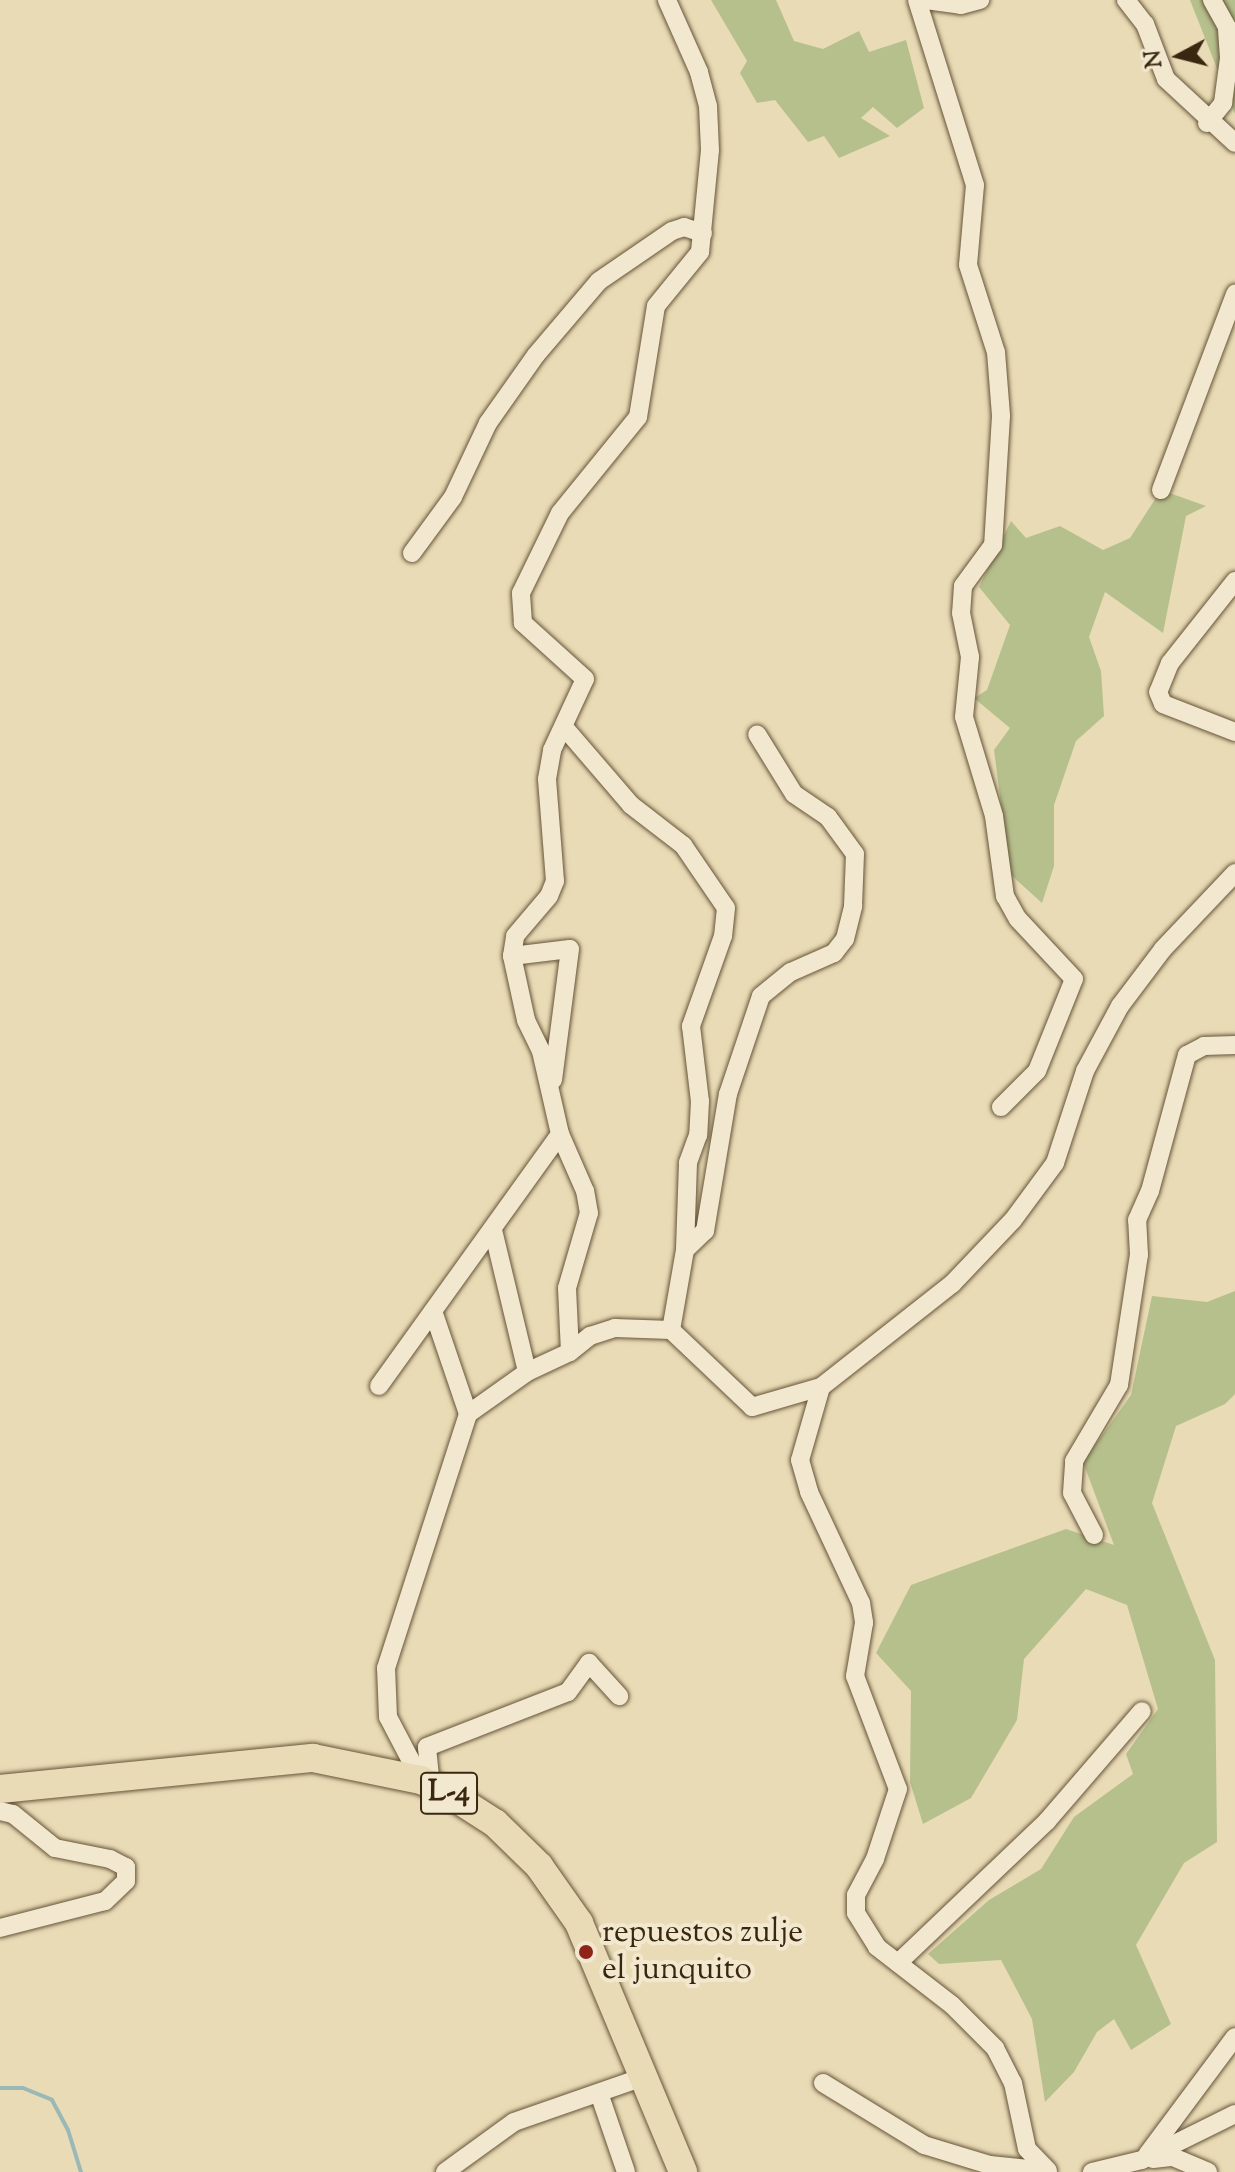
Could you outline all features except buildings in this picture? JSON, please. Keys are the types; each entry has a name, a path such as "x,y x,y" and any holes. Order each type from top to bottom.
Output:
{"main road":[{"name":"L-4","path":"0,1789 313,1758 426,1783 495,1823 539,1866 579,1923 683,2172"}],"street":[{"path":"570,1352 567,1288 589,1213 585,1191 560,1134 552,1089 526,1020 512,956 515,936 549,896 555,881 547,779 552,750 585,679 523,623 521,593 560,513 638,417 656,306 685,276 700,252 708,106 667,0"},
{"path":"917,0 975,185 968,265 996,352 1001,416 993,545 963,586 961,613 970,657 964,717 994,816 1005,896 1018,919 1069,967 1074,979 1037,1071 1001,1107"},
{"path":"926,0 961,5 980,0"},
{"path":"1126,0 1145,24 1159,69 1207,123 1235,143"},
{"path":"1207,123 1223,103 1229,58 1227,27 1212,0"},
{"path":"412,553 453,497 488,423 536,355 599,281 672,231 684,227 703,233"},
{"path":"1161,490 1235,294"},
{"path":"1235,581 1193,630 1158,692 1163,704 1235,732"},
{"path":"564,727 631,805 683,845 726,908 723,936 691,1026 700,1101 698,1135 688,1163 685,1250 671,1330"},
{"path":"685,1250 705,1231 728,1094 761,996 791,972 834,953 845,939 856,883 855,854 841,831 794,794 757,734"},
{"path":"468,1414 527,1372 570,1352 590,1336 615,1328 671,1330 752,1407 821,1387 952,1284 1013,1220 1055,1163 1085,1071 1120,1006 1163,949 1235,873"},
{"path":"512,956 570,949 552,1089"},
{"path":"1094,1535 1072,1493 1074,1461 1119,1385 1139,1255 1137,1220 1150,1191 1187,1055 1204,1046 1235,1045"},
{"path":"379,1386 560,1134"},
{"path":"493,1230 527,1372"},
{"path":"426,1783 388,1717 386,1668 468,1414 433,1311"},
{"path":"821,1387 800,1460 809,1492 861,1603 863,1638 855,1676 898,1789 875,1859 856,1895 856,1913 863,1931 952,2005 995,2048 1013,2083 1027,2149 1054,2171"},
{"path":"426,1783 427,1747 568,1692 589,1663 619,1696"},
{"path":"898,1963 1047,1821 1142,1711"},
{"path":"0,1811 13,1814 55,1848 110,1859 126,1867 126,1881 105,1901 0,1928"},
{"path":"1142,2160 1235,2037"},
{"path":"445,2172 514,2122 643,2077"},
{"path":"823,2083 924,2145 990,2165 1054,2171"},
{"path":"599,2093 626,2172"},
{"path":"1142,2160 1235,2114"},
{"path":"1092,2172 1142,2160 1173,2157 1208,2172"}],"green space":[{"path":"711,0 776,0 794,41 823,49 859,31 869,52 906,40 924,108 897,128 873,107 861,118 890,136 839,158 824,136 808,142 775,100 757,103 740,73 747,61"},
{"path":"1190,0 1235,0 1235,114"},
{"path":"1161,490 1206,506 1186,516 1163,633 1105,592 1089,637 1101,671 1104,716 1076,741 1054,805 1054,866 1042,903 1010,874 994,750 1010,728 974,698 987,690 1010,625 979,587 1011,521 1026,538 1060,526 1103,550 1130,538"},
{"path":"1235,1291 1235,1394 1225,1404 1176,1426 1152,1503 1215,1660 1217,1842 1184,1863 1136,1945 1171,2024 1131,2050 1114,2019 1097,2032 1074,2072 1045,2102 1032,2019 1001,1960 939,1964 928,1954 989,1900 1041,1869 1074,1817 1133,1774 1126,1754 1158,1709 1127,1605 1086,1589 1024,1659 1017,1720 971,1798 923,1824 910,1782 911,1691 876,1653 911,1585 1066,1529 1114,1545 1083,1462 1131,1395 1152,1296 1207,1302"}],"waterway":[{"path":"0,2088 23,2088 52,2100 68,2130 81,2172"}],"place":[{"name":"repuestos zulje el junquito","path":"586,1952"}]}
